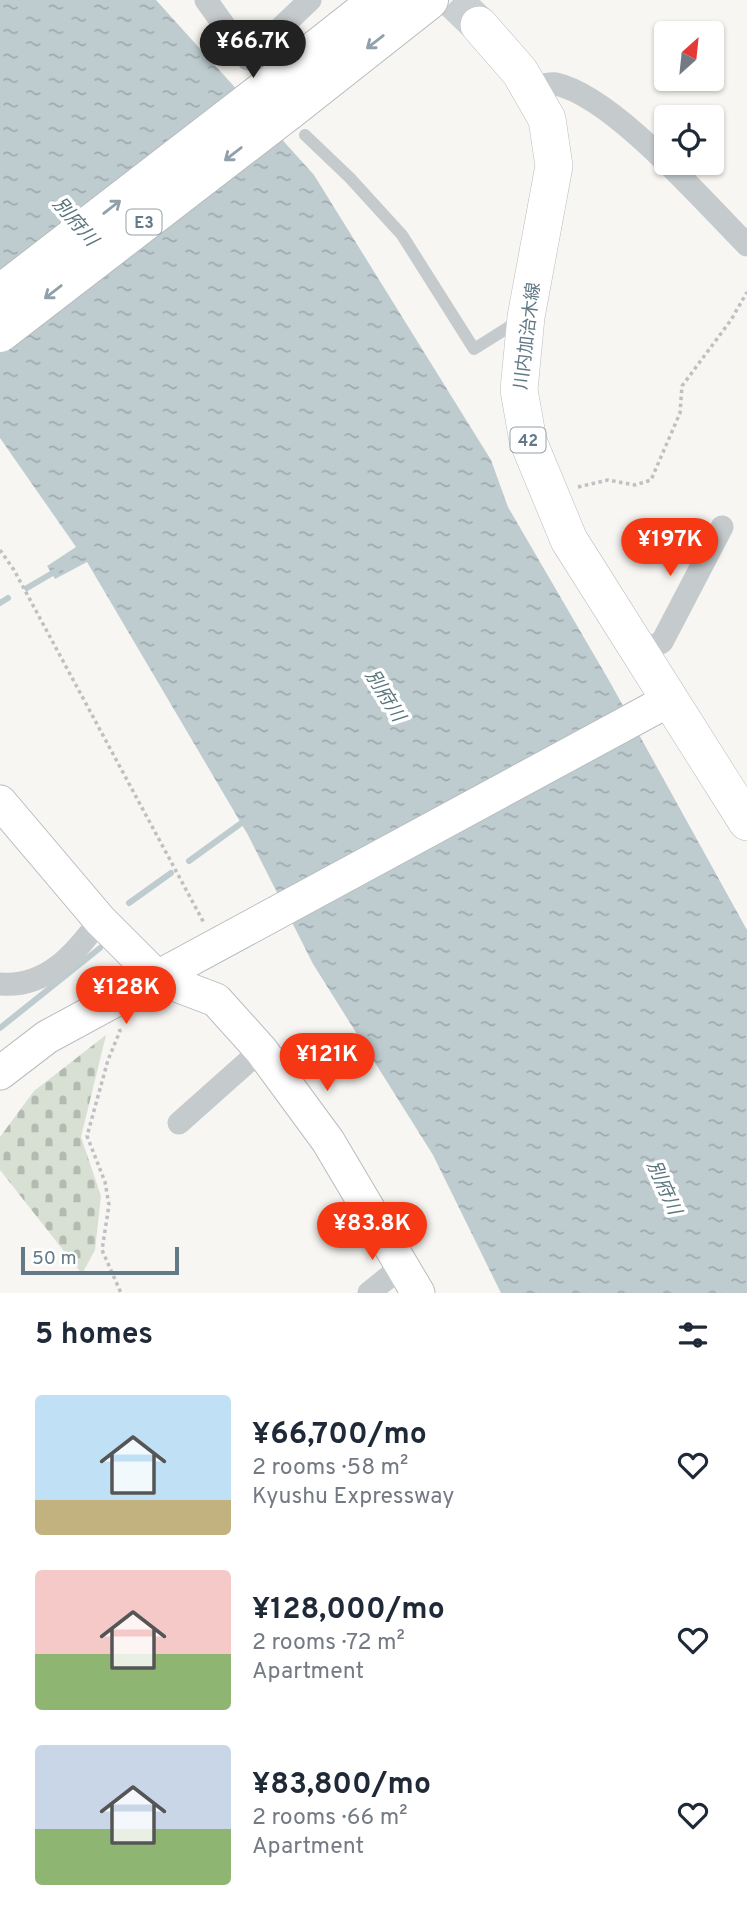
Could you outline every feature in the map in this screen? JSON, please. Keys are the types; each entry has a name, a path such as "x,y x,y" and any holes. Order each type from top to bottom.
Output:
{"highway":[{"name":"E3","path":"0,294 287,111 379,0"},
{"name":"E3","path":"0,332 429,0"}],"main road":[{"name":"川内加治木線","path":"479,25 520,72 547,119 554,166 526,317 519,390 528,441 569,540 641,652 661,705 747,822"}],"street":[{"path":"206,0 248,59 310,0"},
{"path":"530,88 555,84 583,95 607,111 649,146 747,245"},
{"path":"641,652 662,642 722,527"},
{"path":"0,1073 47,1037 661,705"},
{"path":"0,802 100,920 158,978 216,1000 261,1050 328,1141 410,1279 369,1293"},
{"path":"0,984 36,981 54,970 85,940 100,920"},
{"path":"179,1123 261,1050"}],"lane":[{"path":"287,111 402,235 474,349 526,317"}],"path":[{"path":"548,493 608,480 635,485 651,480 680,413 682,386 731,320 747,292"},
{"path":"0,550 14,570 223,943"},
{"path":"104,1007 120,1031 108,1060 87,1136 105,1182 109,1205 102,1251 121,1293"}],"green space":[{"path":"106,1035 81,1137 101,1196 95,1250 82,1274 0,1170 0,1137 34,1091"}],"water":[{"name":"別府川","path":"0,0 156,0 314,175 491,460 508,507 611,684 747,930 747,1293 501,1293 433,1155 313,964 248,835 87,562 55,579 47,566 76,547 0,438"}],"waterway":[{"path":"27,588 56,571"},
{"path":"0,603 8,598"},
{"path":"189,861 247,819"},
{"path":"129,903 171,873"},
{"path":"0,1028 100,948"}],"tunnel":[{"path":"453,0 479,25"}]}
